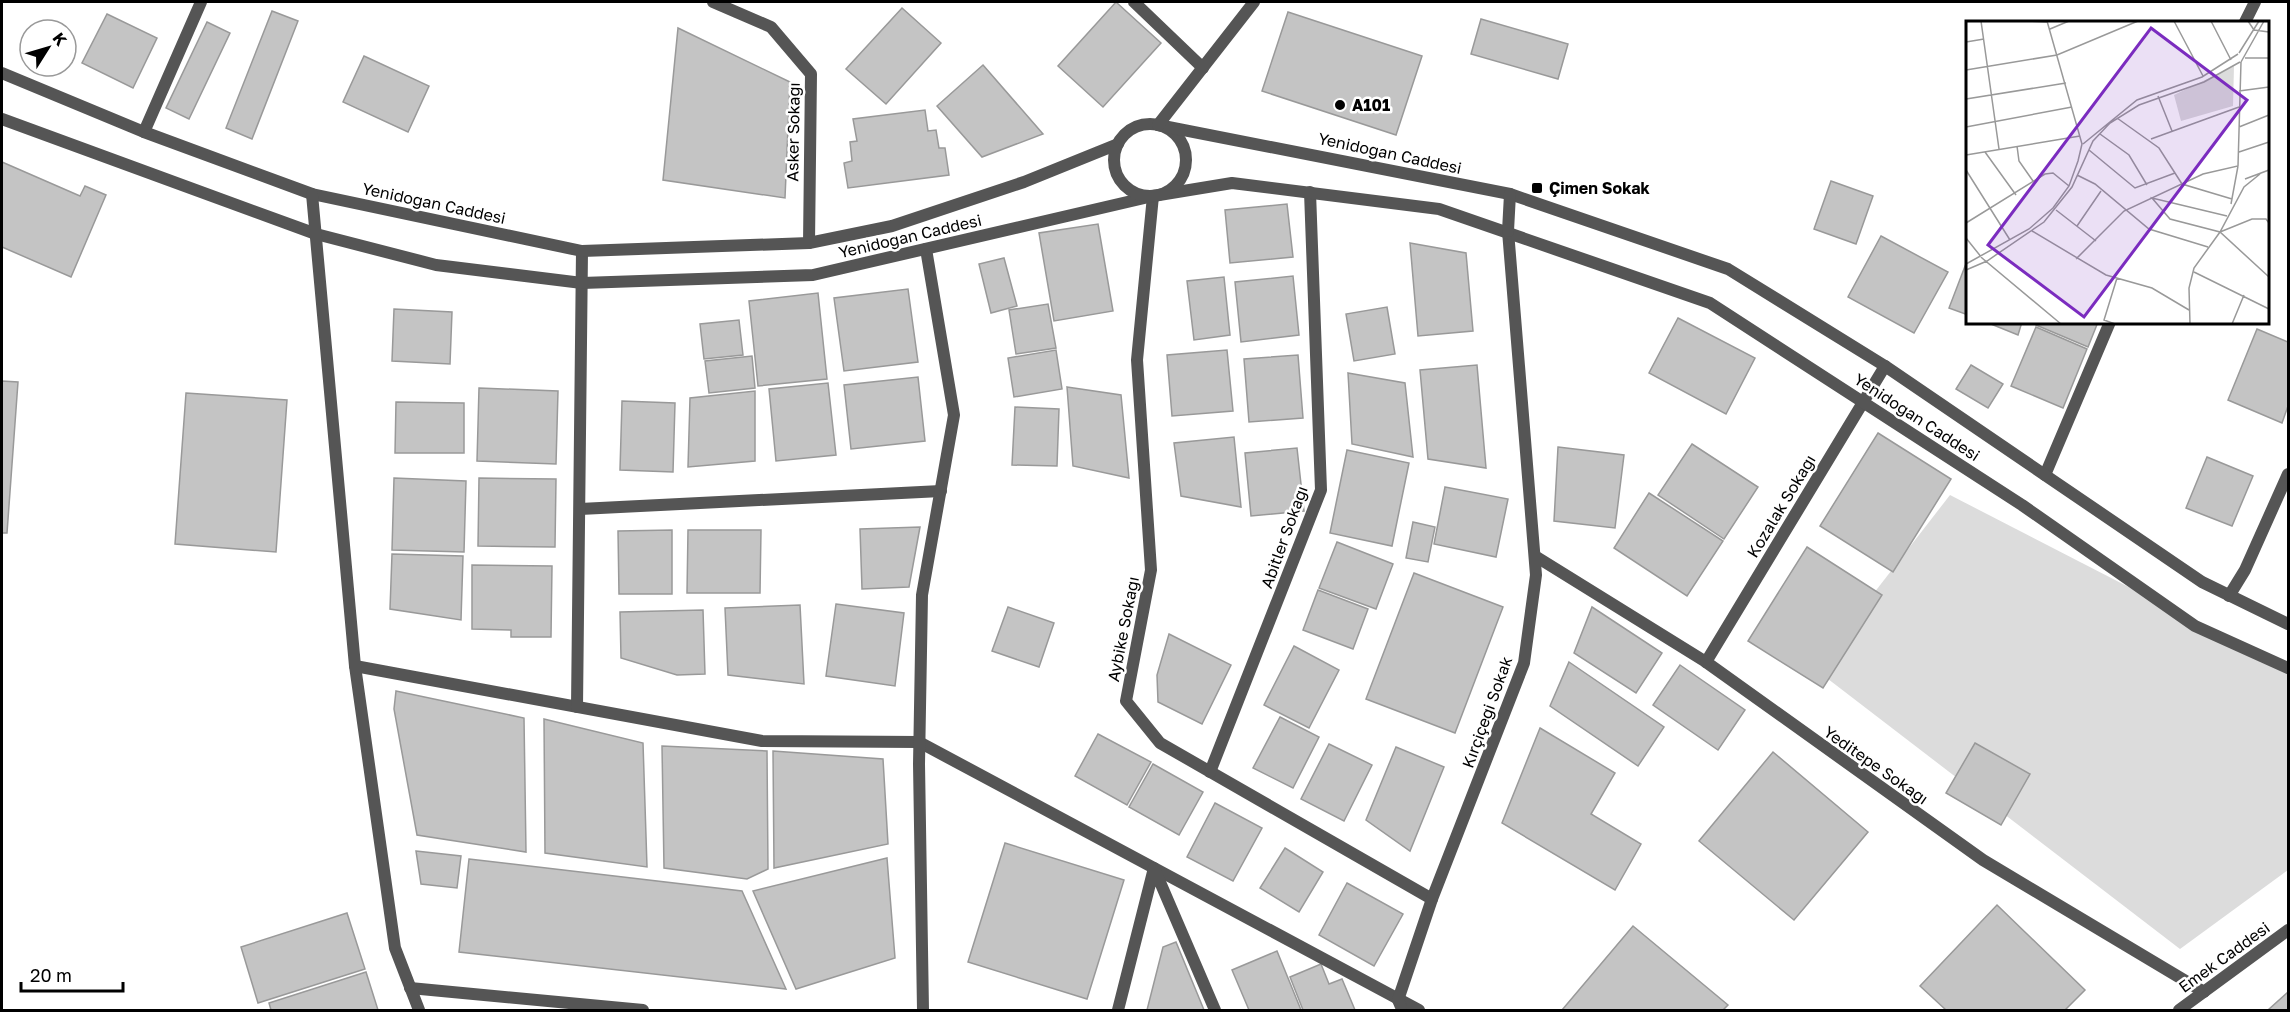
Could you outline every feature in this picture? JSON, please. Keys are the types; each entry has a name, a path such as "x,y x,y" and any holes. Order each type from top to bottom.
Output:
{"street":[{"path":"144,132 201,2"},
{"name":"Asker Sokağı","path":"713,2 771,27 811,74 809,243"},
{"path":"1134,2 1203,68"},
{"path":"1158,125 1254,2"},
{"path":"2246,21 2255,2"},
{"name":"Yenidoğan Caddesi","path":"2,72 144,132 312,194 582,251 809,243 892,226 1024,182 1118,144"},
{"name":"Yenidoğan Caddesi","path":"2,119 316,234 436,265 582,283 813,275 1153,196 1232,183 1439,209 1508,231 1710,303 2022,505 2195,626 2289,668"},
{"path":"1158,125 1178,136 1184,146 1185,168 1174,188 1153,196 1135,192 1120,180 1114,162 1118,144 1135,127 1158,125"},
{"name":"Yenidoğan Caddesi","path":"1158,125 1510,194 1728,269 1885,366 2202,582 2289,624"},
{"name":"Abitler Sokağı","path":"1210,772 1321,490 1310,192"},
{"path":"312,194 354,666 395,948 418,1011"},
{"path":"1508,231 1510,194"},
{"name":"Aybike Sokağı","path":"1153,196 1137,360 1151,570 1126,701 1160,743 1432,899"},
{"name":"Kırçiçeği Sokak","path":"1400,1005 1432,899 1524,663 1536,575 1508,231"},
{"path":"923,1011 919,742 922,595 954,415 926,249"},
{"path":"578,707 582,251"},
{"path":"2045,475 2109,324"},
{"name":"Kozalak Sokağı","path":"1706,662 1885,366"},
{"path":"2229,596 2245,570 2289,474"},
{"path":"580,509 940,491"},
{"name":"Yeditepe Sokağı","path":"1535,556 1706,662 1983,860 2204,992"},
{"path":"354,666 762,741 919,742 1154,868 1400,1005 1419,1011"},
{"path":"1118,1011 1154,868"},
{"path":"1154,868 1215,1011"},
{"name":"Emek Caddesi","path":"2179,1011 2289,930"},
{"path":"410,988 643,1011"}],"shaded area":[{"path":"1950,495 2288,669 2288,870 2180,949 1815,669"}],"building":[{"path":"1116,2 1161,43 1103,107 1058,66"},
{"path":"902,8 941,43 886,104 846,69"},
{"path":"272,11 298,21 252,139 226,128"},
{"path":"1288,12 1422,56 1396,135 1262,91"},
{"path":"107,14 157,38 133,88 82,63"},
{"path":"1481,19 1568,44 1558,79 1471,54"},
{"path":"207,22 230,33 189,119 166,108"},
{"path":"678,28 790,82 785,198 663,180"},
{"path":"364,56 429,86 408,132 343,102"},
{"path":"983,65 1043,134 982,157 937,106"},
{"path":"925,110 928,131 936,130 939,148 945,148 949,175 848,188 844,163 852,161 850,142 857,141 853,119"},
{"path":"2,162 80,196 85,186 106,195 71,277 2,247"},
{"path":"1831,181 1873,196 1856,244 1814,229"},
{"path":"1287,204 1293,257 1230,263 1225,210"},
{"path":"1098,224 1113,311 1054,321 1039,233"},
{"path":"1881,236 1948,272 1914,333 1848,297"},
{"path":"1410,243 1466,253 1473,331 1418,336"},
{"path":"1004,258 1017,306 991,313 979,264"},
{"path":"1966,264 1966,314 1949,308"},
{"path":"1293,276 1299,335 1241,342 1235,282"},
{"path":"1224,277 1230,335 1194,340 1187,281"},
{"path":"908,289 918,362 844,371 834,298"},
{"path":"818,293 827,379 758,386 749,301"},
{"path":"1048,304 1056,348 1016,354 1009,310"},
{"path":"1387,307 1395,354 1354,361 1346,314"},
{"path":"394,309 452,312 450,364 392,361"},
{"path":"1678,318 1755,358 1726,414 1649,373"},
{"path":"739,320 743,355 704,359 700,324"},
{"path":"1991,324 2021,324 2018,335"},
{"path":"2036,324 2097,324 2088,347"},
{"path":"2036,327 2087,349 2063,408 2011,386"},
{"path":"2257,329 2288,342 2288,406 2282,423 2228,400"},
{"path":"1056,350 1062,389 1014,397 1008,358"},
{"path":"1227,350 1233,411 1172,416 1167,355"},
{"path":"1298,355 1303,418 1249,422 1244,359"},
{"path":"752,356 755,388 709,393 705,361"},
{"path":"1477,365 1486,468 1428,459 1420,370"},
{"path":"1971,365 2003,384 1988,408 1956,389"},
{"path":"1348,373 1405,383 1413,457 1352,444"},
{"path":"918,377 925,441 851,449 844,385"},
{"path":"2,381 18,382 7,533 2,533"},
{"path":"828,383 836,455 776,461 769,389"},
{"path":"1067,387 1121,395 1129,478 1073,466"},
{"path":"479,388 558,391 556,464 477,461"},
{"path":"755,391 755,461 688,467 690,398"},
{"path":"186,393 287,400 276,552 175,544"},
{"path":"622,401 675,403 673,472 620,470"},
{"path":"396,402 464,403 464,453 395,453"},
{"path":"1015,407 1059,409 1057,466 1012,465"},
{"path":"1878,433 1951,479 1893,572 1820,526"},
{"path":"1234,437 1241,507 1181,496 1174,443"},
{"path":"1692,444 1758,487 1724,539 1658,495"},
{"path":"1558,447 1624,455 1615,528 1554,521"},
{"path":"1297,448 1304,511 1251,516 1245,453"},
{"path":"1347,450 1409,463 1392,546 1330,533"},
{"path":"2207,457 2253,476 2232,526 2186,508"},
{"path":"394,478 466,481 464,552 392,550"},
{"path":"479,478 556,479 555,547 478,546"},
{"path":"1445,487 1508,499 1496,557 1434,544"},
{"path":"1649,493 1723,541 1687,596 1614,548"},
{"path":"1413,522 1435,527 1428,562 1406,558"},
{"path":"920,527 909,587 862,589 860,529"},
{"path":"672,530 672,594 619,594 618,531"},
{"path":"688,530 761,530 760,593 687,593"},
{"path":"1337,542 1393,564 1376,609 1319,588"},
{"path":"1807,547 1882,595 1823,688 1748,641"},
{"path":"392,554 463,556 461,620 390,609"},
{"path":"472,565 552,566 551,637 511,637 511,630 472,629"},
{"path":"1414,573 1503,607 1455,733 1366,699"},
{"path":"1318,590 1368,609 1353,649 1303,630"},
{"path":"836,604 904,613 895,686 826,676"},
{"path":"800,605 804,684 728,675 725,608"},
{"path":"1008,607 1054,623 1039,667 992,651"},
{"path":"1592,607 1662,653 1636,693 1574,653"},
{"path":"703,610 705,674 677,675 621,658 620,612"},
{"path":"1169,634 1231,665 1202,724 1158,702 1157,675"},
{"path":"1294,646 1339,670 1309,728 1264,705"},
{"path":"1569,662 1664,727 1638,766 1550,706"},
{"path":"1680,665 1745,710 1718,750 1653,705"},
{"path":"396,691 524,718 526,852 417,835 394,709"},
{"path":"1280,717 1319,737 1293,788 1253,768"},
{"path":"544,719 643,743 647,867 545,853"},
{"path":"1540,728 1615,773 1591,814 1641,844 1615,890 1502,823"},
{"path":"1098,734 1151,762 1127,805 1075,776"},
{"path":"1975,743 2030,774 2001,825 1946,793"},
{"path":"1329,744 1372,765 1344,821 1301,799"},
{"path":"662,746 767,751 768,869 747,879 664,868"},
{"path":"1396,747 1444,767 1410,851 1366,820"},
{"path":"773,751 883,759 888,844 774,868"},
{"path":"1773,752 1868,832 1794,920 1699,841"},
{"path":"1153,764 1203,792 1179,835 1129,807"},
{"path":"1215,803 1262,828 1233,881 1187,857"},
{"path":"1005,843 1124,880 1087,999 968,962"},
{"path":"1285,848 1323,872 1299,912 1260,888"},
{"path":"416,851 461,856 457,888 421,884"},
{"path":"887,858 895,958 796,989 753,891"},
{"path":"469,859 742,891 786,989 459,952"},
{"path":"1347,883 1403,914 1374,966 1319,935"},
{"path":"1997,905 2085,990 2065,1010 1946,1010 1920,986"},
{"path":"347,913 365,969 258,1003 241,947"},
{"path":"1633,926 1728,1005 1723,1010 1562,1010"},
{"path":"1176,942 1204,1010 1147,1010 1163,947"},
{"path":"1277,951 1301,1010 1249,1010 1232,970"},
{"path":"1321,964 1329,984 1342,979 1355,1010 1303,1010 1290,977"},
{"path":"366,972 378,1010 271,1010 269,1003"},
{"path":"2288,992 2288,1010 2268,1010"}],"place":[{"name":"A101","path":"1340,105"},
{"name":"Çimen Sokak","path":"1537,188"}]}
